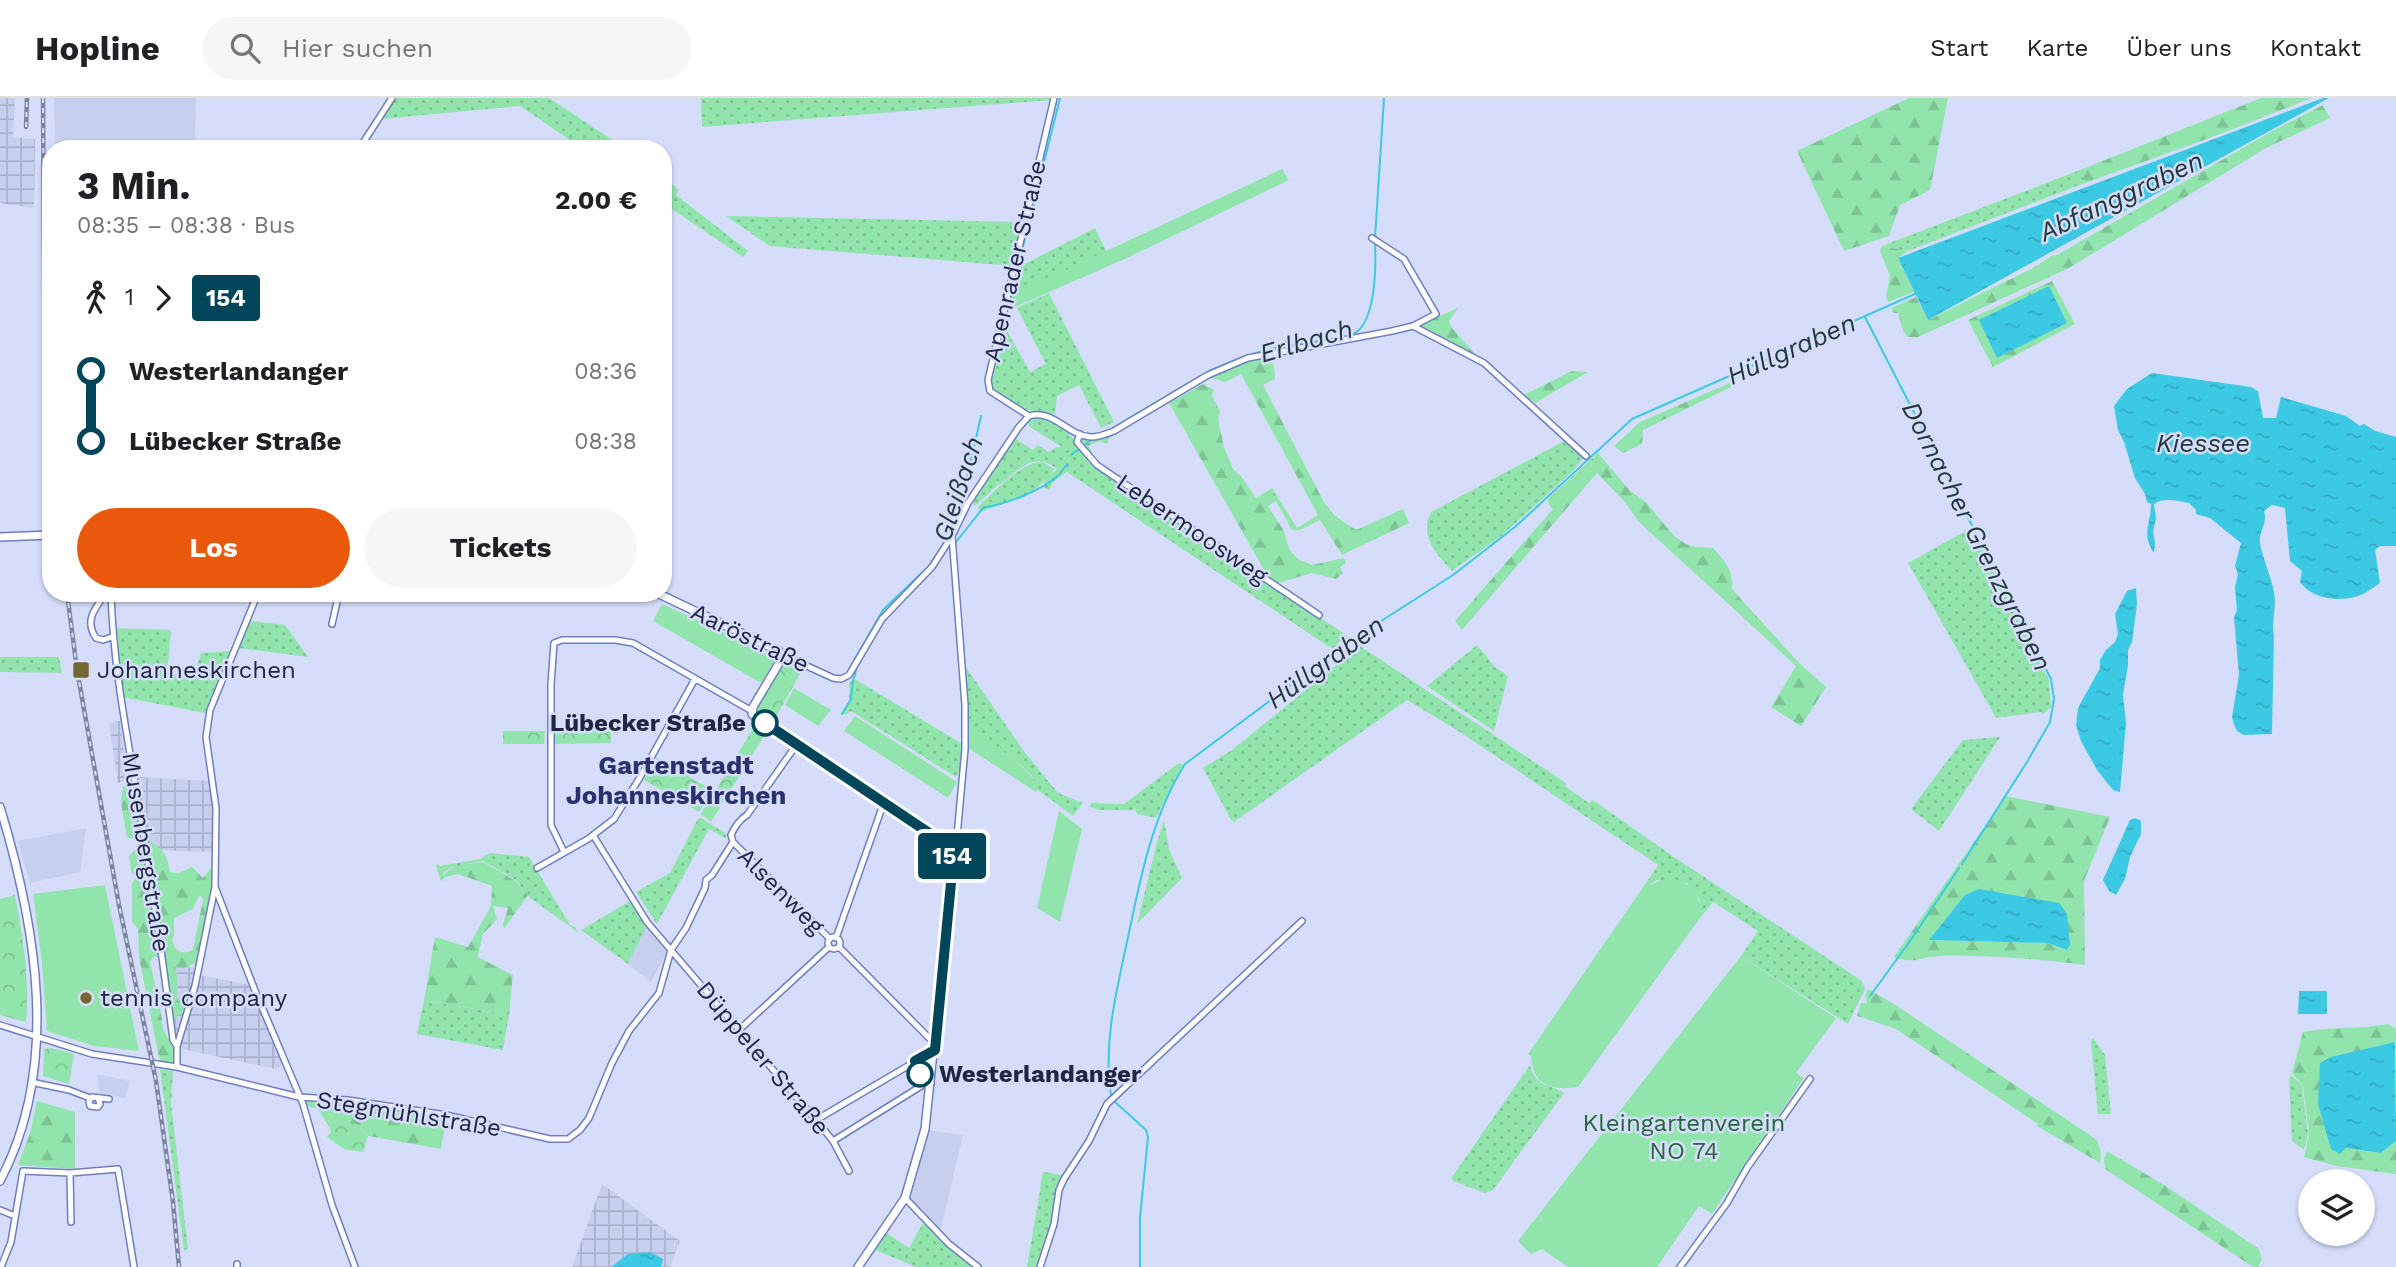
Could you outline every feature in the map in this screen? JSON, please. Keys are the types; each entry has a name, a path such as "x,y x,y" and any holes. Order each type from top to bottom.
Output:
{"street":[{"path":"365,140 392,98"},
{"name":"Apenrader Straße","path":"1054,98 988,380 990,391 1029,416 1047,416 1080,434"},
{"path":"1080,434 1098,436 1114,431 1208,375 1248,358 1413,326 1436,314 1404,259 1372,238"},
{"path":"1413,326 1484,363 1586,456"},
{"path":"950,849 956,844 965,749 965,705 952,536 968,503 1018,427 1029,416"},
{"name":"Lebermoosweg","path":"1080,434 1077,442 1080,448 1097,465 1319,615"},
{"path":"0,537 42,535"},
{"name":"Aaröstraße","path":"672,600 830,677 844,678 849,675 882,619 900,598 928,573 952,536"},
{"name":"Musenbergstraße","path":"101,602 91,614 90,626 96,638 103,640 113,637"},
{"name":"Musenbergstraße","path":"109,602 158,921 173,1040 177,1046 177,1067"},
{"path":"177,1046 195,986 215,887 216,808 206,724 254,602"},
{"path":"332,624 337,602"},
{"path":"564,852 551,825 552,653 554,643 562,640 615,640 633,643 752,710 756,717 950,849 953,862 925,1129 905,1198 858,1267"},
{"path":"752,710 781,660 781,654"},
{"path":"537,868 593,835 614,819 695,679"},
{"path":"671,950 687,928 706,880 733,842 730,835 739,820 747,815 797,744"},
{"path":"833,938 884,802"},
{"path":"0,807 29,922 35,985 36,1036 31,1082 19,1134 0,1181"},
{"name":"Düppeler Straße","path":"593,835 648,922 833,1141 849,1171"},
{"name":"Alsenweg","path":"733,842 839,942 839,947 935,1047"},
{"path":"215,887 299,1097 332,1205 355,1267"},
{"path":"1040,1267 1055,1224 1063,1178 1089,1141 1110,1100 1302,920"},
{"name":"Alsenweg","path":"833,938 829,947 834,950 839,947"},
{"path":"739,1030 829,947"},
{"name":"Stegmühlstraße","path":"0,1025 92,1054 177,1067 299,1097 348,1100 423,1111 550,1139 568,1139 589,1118 629,1031 659,993 671,950"},
{"path":"816,1120 935,1047"},
{"path":"915,1061 929,1083"},
{"path":"1680,1267 1727,1203 1747,1168 1810,1079"},
{"path":"31,1082 69,1090 90,1098 109,1099"},
{"path":"833,1141 929,1083"},
{"path":"90,1098 89,1103 94,1108 100,1104 99,1098"},
{"path":"2,1267 11,1242 23,1171 70,1173 118,1169 134,1267"},
{"path":"70,1173 71,1222"},
{"path":"905,1198 949,1244 978,1267"},
{"path":"0,1210 15,1216"}],"shaded area":[{"path":"0,98 15,98 13,137 35,139 34,208 0,203"},
{"path":"54,98 196,98 195,140 55,140"},
{"path":"120,721 128,781 118,783 109,723"},
{"path":"135,777 211,781 214,852 148,850"},
{"path":"86,828 80,872 30,883 18,841"},
{"path":"646,927 667,952 651,982 628,964"},
{"path":"168,964 200,969 200,975 250,985 283,1065 276,1069 178,1048"},
{"path":"97,1074 129,1081 126,1098 100,1093"},
{"path":"927,1130 963,1135 940,1232 909,1197"},
{"path":"602,1184 680,1241 670,1267 572,1267"}],"green space":[{"path":"394,98 549,98 612,140 570,140 520,106 381,119"},
{"path":"701,98 1052,98 1052,100 702,127"},
{"path":"1909,98 1948,98 1930,190 1900,205 1889,236 1844,251 1797,151"},
{"path":"2261,98 2312,98 2085,183 2080,170"},
{"path":"2323,105 2330,118 2266,148 2069,268 1918,337 1908,337 1903,331 1898,313 1893,313 1891,308 1916,297 1928,320 2035,267 2274,130"},
{"path":"1282,169 1289,180 1127,258 1008,310 1012,295"},
{"path":"2080,170 2085,183 1908,251 1882,246"},
{"path":"672,184 679,190 676,195 748,251 743,257 672,209"},
{"path":"726,216 1023,222 1013,266 770,246"},
{"path":"1095,228 1107,252 1012,295 1019,267"},
{"path":"1882,246 1908,251 1898,258 1914,292 1888,302 1886,296 1890,276 1880,251"},
{"path":"2052,281 2075,324 1993,367 1968,320"},
{"path":"1049,293 1114,422 1101,428 1079,385 1057,396 1055,415 1024,409 993,391 991,375 1003,324 1030,372 1046,364 1017,308"},
{"path":"1458,308 1449,321 1473,354 1418,326"},
{"path":"1270,356 1275,379 1263,385 1324,502 1334,515 1356,530 1403,509 1409,523 1342,555 1320,520 1300,530 1292,530 1276,501 1268,506 1284,531 1289,549 1298,559 1312,565 1344,558 1346,563 1340,567 1343,573 1336,579 1312,573 1278,583 1267,575 1169,403 1203,384 1214,390 1212,396 1220,411 1218,419 1224,447 1233,469 1256,498 1272,488 1297,528 1318,515 1241,374 1225,382 1209,377 1249,361"},
{"path":"1572,371 1588,372 1535,403 1524,395"},
{"path":"1732,382 1733,386 1643,430 1642,444 1623,453 1614,446 1640,422"},
{"path":"1034,417 1058,424 1076,442 1110,434 1107,444 1100,441 1088,446 1093,453 1087,461 1352,639 1347,643 1341,640 1337,644 1339,647 1331,648 1067,472 1053,482 1049,490 1043,487 1045,479 1025,495 981,512 978,507 1024,467 1032,463 1043,463 1054,469 1050,475 1057,469 1041,461 1027,464 999,485 995,480 998,485 975,506 972,500 1015,438 1033,450 1038,445 1049,452 1062,447 1030,427 1027,421"},
{"path":"1564,440 1584,457 1573,471 1500,537 1452,571 1435,551 1428,537 1431,512"},
{"path":"1598,453 1630,491 1646,502 1673,535 1686,544 1713,548 1730,571 1732,589 1799,663 1826,687 1801,726 1771,707 1796,666 1639,522 1624,501 1597,473 1462,630 1455,621 1553,509 1548,499"},
{"path":"1971,528 2049,680 2051,707 2042,715 2042,712 1996,718 1908,563"},
{"path":"662,604 775,660 761,683 653,621"},
{"path":"251,621 285,625 308,657 239,648"},
{"path":"114,628 171,630 167,673 194,677 201,653 231,651 205,713 122,697"},
{"path":"1477,645 1496,668 1508,676 1494,731 1427,686"},
{"path":"1360,646 1566,783 1565,786 1589,803 1592,800 1597,803 1862,981 1865,989 1848,1024 1741,956 1758,931 1713,902 1700,918 1699,899 1687,883 1657,880 1649,885 1646,883 1658,865 1460,732 1407,700 1234,822 1231,820 1203,768 1232,750"},
{"path":"0,657 59,657 62,673 0,672"},
{"path":"787,658 804,667 773,722 754,709"},
{"path":"963,663 1026,754 1058,793 1083,803 1073,816 1038,790 1036,792 1032,776 968,725"},
{"path":"853,678 964,745 963,762 956,777 851,711 845,715 841,713 849,702 849,684"},
{"path":"794,688 831,710 818,726 785,705"},
{"path":"855,716 957,782 948,798 844,731"},
{"path":"756,724 767,731 711,822 701,814"},
{"path":"968,725 1016,761 1032,777 1036,792 968,748"},
{"path":"611,729 611,743 555,744 555,730"},
{"path":"503,731 545,731 544,744 503,744"},
{"path":"2000,737 1939,831 1911,809 1963,740"},
{"path":"657,758 712,790 699,812 644,780"},
{"path":"1179,763 1183,764 1156,818 1137,814 1134,807 1134,810 1099,810 1090,807 1091,803 1124,804"},
{"path":"134,783 137,803 147,815 147,838 163,852 170,872 179,873 192,867 203,878 212,867 215,869 198,962 185,968 174,967 177,974 177,997 187,1010 186,1013 178,1015 176,1020 172,1018 159,958 154,956 150,962 158,996 156,1003 164,1031 174,1050 175,1063 161,1061 159,1058 139,957 138,929 132,922 132,883 135,878 129,856 140,844 140,839 128,838 126,834 122,802 125,784","holes":["201,896 203,900 193,950 182,952 176,949 172,939 174,918 193,909"]},
{"path":"2006,796 2110,817 2084,881 2085,965 1996,957 1935,956 1907,960 1894,957","holes":["2067,914 2066,950 2048,943 1930,940"]},
{"path":"1059,811 1082,829 1060,922 1037,908"},
{"path":"701,818 728,835 725,838 709,829 657,924 636,892 670,873 698,819"},
{"path":"1164,820 1169,849 1182,878 1137,924 1156,846"},
{"path":"490,853 529,857 570,925 579,933 530,898 516,880 483,861 452,867 443,873 441,881 436,865 480,859"},
{"path":"483,862 516,881 528,895 504,929 508,908 493,906 497,919 482,935 478,954 478,957 513,975 509,1015 424,1000 435,937 468,947 491,906 492,886 458,874 442,878 454,867"},
{"path":"1667,878 1689,885 1699,902 1700,918 1578,1087 1560,1088 1546,1084 1536,1074 1528,1054 1646,883 1649,885"},
{"name":"tennis company","path":"105,885 139,1051 94,1046 47,1031 33,894"},
{"path":"15,895 25,958 26,1022 0,1015 0,899"},
{"path":"630,901 646,927 628,964 581,930"},
{"name":"Kleingartenverein NO 74","path":"1741,956 1836,1018 1796,1073 1804,1078 1712,1214 1699,1206 1657,1267 1568,1267 1542,1249 1531,1254 1518,1241"},
{"path":"1868,989 2097,1140 2101,1152 2100,1163 2037,1126 2038,1124 1896,1029 1857,1016 1861,1003 1867,1003 1865,996"},
{"path":"424,1000 509,1015 503,1050 417,1034"},
{"path":"2388,1024 2396,1029 2396,1042 2369,1049 2346,1148 2381,1153 2396,1141 2396,1174 2375,1171 2375,1169 2336,1166 2304,1157 2309,1134 2303,1086 2292,1073 2303,1032"},
{"path":"2093,1038 2105,1055 2111,1114 2098,1114 2091,1041"},
{"path":"52,1048 74,1054 69,1084 43,1076 44,1049"},
{"path":"1530,1065 1536,1078 1564,1093 1493,1190 1485,1193 1453,1181 1452,1177"},
{"path":"160,1069 173,1071 171,1103 188,1249 184,1250"},
{"path":"2291,1075 2302,1085 2308,1134 2304,1150 2292,1141"},
{"path":"306,1100 399,1110 446,1119 441,1149 368,1136 358,1125 334,1121 329,1127 318,1109 305,1105"},
{"path":"37,1101 75,1112 75,1169 18,1165 30,1133"},
{"path":"334,1121 358,1125 368,1136 363,1152 344,1149 327,1137 331,1132 329,1127"},
{"path":"2107,1151 2164,1185 2259,1249 2262,1260 2258,1267 2253,1267 2105,1169"},
{"path":"1043,1172 1064,1175 1054,1224 1039,1267 1027,1267"},
{"path":"923,1223 976,1267 916,1267 873,1249 885,1232 909,1248"}],"water":[{"name":"Abfanggraben","path":"2329,98 1928,320 1898,258"},
{"path":"2049,286 2067,323 1997,358 1979,320"},
{"name":"Kiessee","path":"2152,373 2251,387 2258,391 2263,418 2276,418 2281,397 2346,416 2360,426 2364,424 2375,431 2396,437 2396,546 2380,546 2375,550 2380,583 2365,593 2340,599 2321,596 2306,588 2300,582 2302,571 2290,561 2285,508 2272,505 2264,511 2265,521 2260,543 2275,598 2272,734 2243,735 2237,731 2232,717 2239,675 2234,617 2237,610 2235,587 2238,574 2235,566 2241,543 2210,518 2196,514 2196,510 2189,503 2171,500 2154,504 2154,553 2148,540 2151,504 2147,502 2135,478 2118,430 2114,406 2127,389"},
{"path":"2136,588 2137,604 2123,695 2126,723 2120,792 2113,790 2097,770 2081,741 2076,725 2078,708 2100,668 2100,660 2118,634 2115,614 2127,591"},
{"path":"2135,818 2141,821 2141,834 2130,857 2125,879 2116,895 2109,891 2103,880 2130,820"},
{"path":"1979,889 2059,903 2067,914 2070,945 2067,950 2048,943 1929,940 1965,895"},
{"path":"2299,991 2327,991 2327,1014 2298,1014"},
{"path":"2395,1042 2396,1141 2381,1153 2346,1148 2340,1154 2331,1149 2318,1104 2320,1063 2331,1057"},
{"path":"650,1252 663,1259 661,1267 611,1267 628,1254"}],"waterway":[{"name":"Gleißach","path":"1010,299 1060,98"},
{"name":"Erlbach","path":"1375,238 1384,98"},
{"name":"Erlbach","path":"1253,354 1270,348 1344,337 1358,331 1372,302 1375,243"},
{"name":"Hüllgraben","path":"1111,1096 1109,1057 1112,1019 1137,896 1155,828 1185,764 1350,641 1453,575 1515,527 1632,419 1915,294"},
{"name":"Dornacher Grenzgraben","path":"1865,317 2051,679 2054,699 2050,722 1962,864"},
{"name":"Erlbach","path":"1209,371 1241,358"},
{"path":"1111,429 1202,375"},
{"name":"Gleißach","path":"855,659 883,610 929,566 949,535 959,512 981,416"},
{"path":"1071,455 1091,440"},
{"path":"1062,471 1067,464"},
{"path":"956,542 983,508 1024,496 1060,474"},
{"name":"Gleißach","path":"854,678 857,666"},
{"name":"Gleißach","path":"842,714 851,699 853,680"},
{"name":"Dornacher Grenzgraben","path":"1906,947 1959,868"},
{"name":"Dornacher Grenzgraben","path":"1870,996 1905,948"},
{"name":"Hüllgraben","path":"1114,1101 1146,1130 1148,1137 1140,1218 1140,1267"}],"railway":[{"path":"26,127 27,98"},
{"path":"43,98 43,140"},
{"path":"68,602 77,670 119,905 156,1081 179,1267"}],"bus line":[{"name":"154","path":"765,723 920,826 947,845 952,853 935,1050 915,1061 920,1074"}],"place":[{"name":"Johanneskirchen","path":"81,670"},
{"name":"Lübecker Straße","path":"765,723"},
{"name":"tennis company","path":"86,998"},
{"name":"Westerlandanger","path":"920,1074"}],"district":[{"name":"Gartenstadt Johanneskirchen","path":"676,780"}]}
